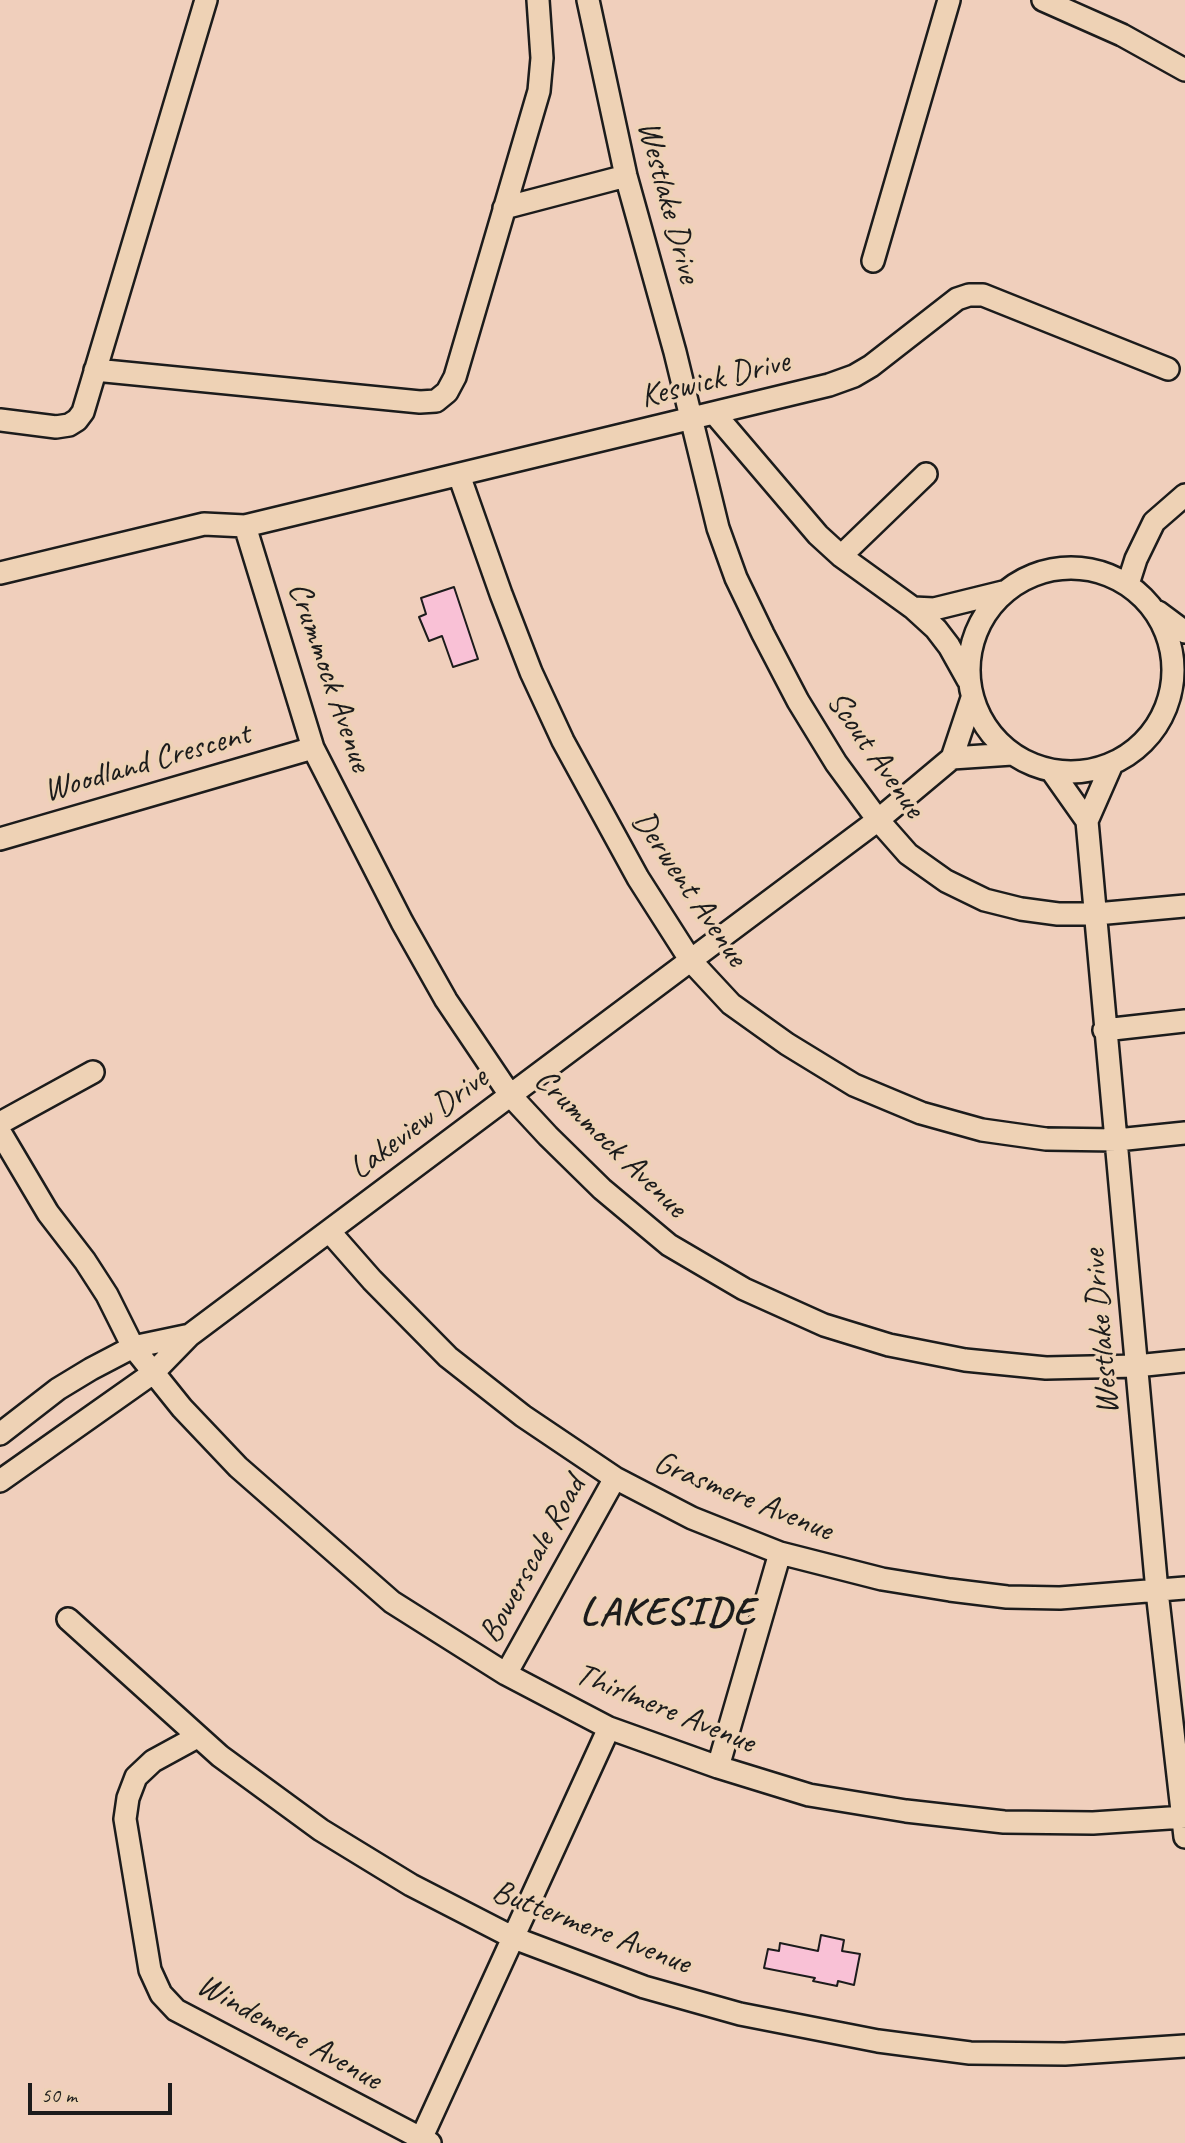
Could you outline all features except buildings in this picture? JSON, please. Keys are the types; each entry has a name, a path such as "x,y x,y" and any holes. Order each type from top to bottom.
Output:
{"street":[{"path":"0,420 56,427 77,421 83,412 206,0"},
{"path":"95,370 396,400 436,401 447,392 455,377 539,91 542,58 538,0"},
{"name":"Westlake Drive","path":"588,0 626,176 692,419"},
{"path":"873,261 949,0"},
{"path":"1043,0 1122,35 1185,70"},
{"path":"504,208 626,176"},
{"name":"Keswick Drive","path":"0,573 204,524 245,526 829,385 872,366 957,299 969,295 983,295 1168,369"},
{"path":"714,413 818,535 936,629 949,646 971,689 987,729 1012,754 1051,770 1082,771 1112,764 1137,748 1156,727 1169,701 1185,683"},
{"name":"Scout Avenue","path":"692,419 715,515 736,578 798,701 836,763 878,820 908,854 946,881 985,900 1045,912 1096,914 1185,906"},
{"path":"841,556 926,474"},
{"name":"Derwent Avenue","path":"459,475 516,633 563,741 625,855 691,961 731,1004 798,1051 855,1085 921,1113 982,1130 1046,1139 1117,1140 1185,1133"},
{"path":"1128,584 1136,559 1154,522 1185,495"},
{"name":"Crummock Avenue","path":"245,526 313,748 372,866 439,989 510,1095 603,1189 669,1245 744,1289 824,1325 889,1345 965,1360 1046,1368 1136,1366 1185,1361"},
{"path":"913,608 934,609 956,605 1006,590 1034,574 1066,568 1098,571 1128,584 1185,632"},
{"path":"1006,590 988,609 976,631 969,656 971,689 952,758 1012,754"},
{"path":"1151,606 1168,635 1174,668 1169,701"},
{"name":"Woodland Crescent","path":"0,839 313,748"},
{"name":"Lakeview Drive","path":"0,1481 153,1373 190,1335 878,820 952,758"},
{"name":"Westlake Drive","path":"1112,764 1087,821 1157,1591 1184,1824"},
{"name":"Westlake Drive","path":"1051,770 1087,821"},
{"path":"1104,1030 1185,1021"},
{"path":"0,1123 93,1072"},
{"path":"0,1132 48,1213 107,1295 134,1347 153,1373"},
{"name":"Grasmere Avenue","path":"329,1231 372,1280 448,1357 523,1416 615,1478 692,1518 780,1552 882,1579 1007,1597 1060,1598 1185,1588"},
{"name":"Lakeview Drive","path":"3,1431 91,1369 134,1347 190,1335"},
{"name":"Thirlmere Avenue","path":"153,1373 238,1467 392,1602 506,1674 609,1728 718,1767 809,1794 906,1811 1004,1822 1184,1824"},
{"path":"3,1431 32,1458"},
{"name":"Bowerscale Road","path":"506,1674 615,1478"},
{"path":"718,1767 780,1552"},
{"name":"Buttermere Avenue","path":"68,1619 197,1737 321,1830 411,1885 514,1938 644,1987 740,2014 878,2041 970,2053 1065,2054 1185,2046"},
{"path":"426,2141 609,1728"},
{"name":"Windemere Avenue","path":"197,1737 153,1761 136,1777 128,1798 125,1819 150,1970 161,1994 176,2010 426,2141"}],"district":[{"name":"LAKESIDE","path":"668,1614"}]}
